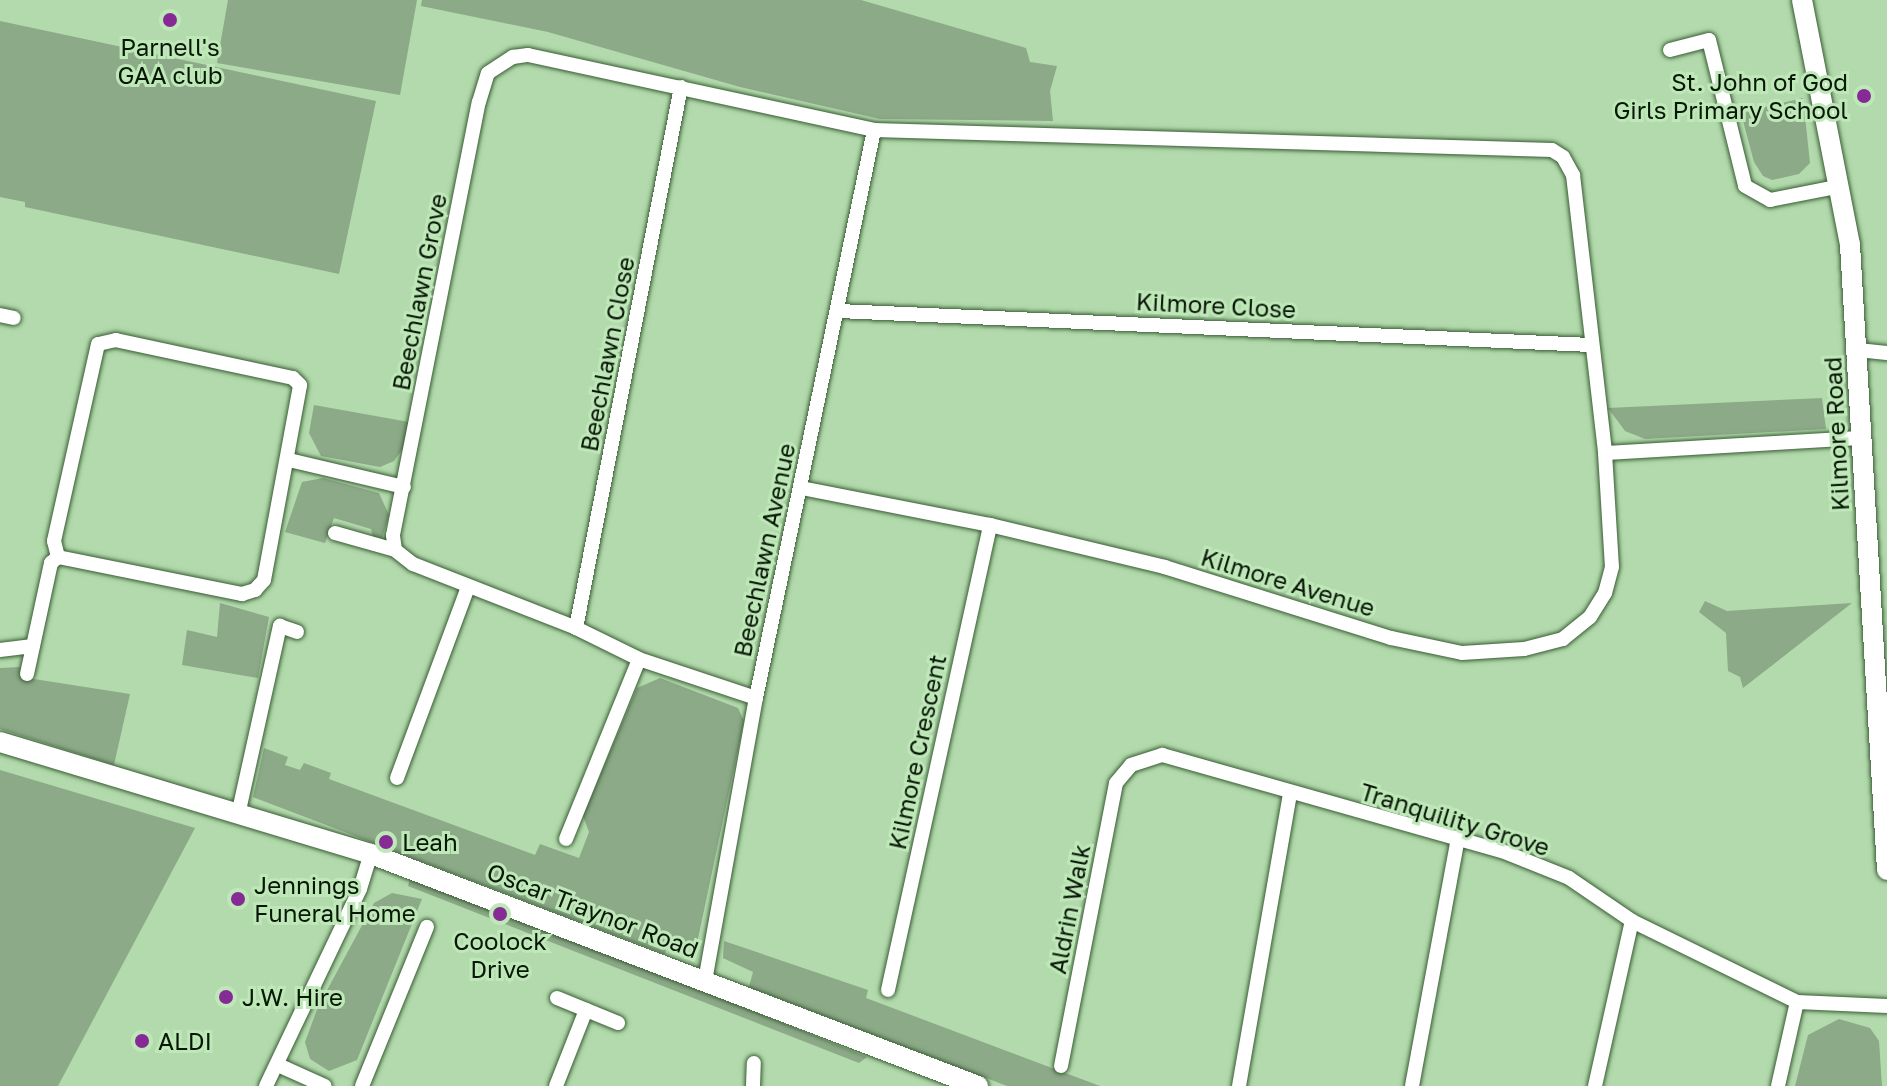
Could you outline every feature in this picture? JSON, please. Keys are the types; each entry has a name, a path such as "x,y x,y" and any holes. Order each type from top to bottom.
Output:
{"main road":[{"name":"Kilmore Road","path":"1802,0 1841,186 1858,350 1861,438 1879,596 1887,870"},
{"name":"Oscar Traynor Road","path":"0,742 371,854 978,1086"}],"street":[{"path":"1670,50 1709,40 1745,186 1770,200 1841,186"},
{"name":"Kilmore Avenue","path":"513,57 528,55 874,130 1552,150 1563,157 1573,175 1605,453 1612,567 1605,593 1590,617 1563,639 1524,649 1462,653 1391,638 1165,567 990,525 801,488"},
{"name":"Beechlawn Grove","path":"395,550 404,487 482,88 499,62 513,57"},
{"name":"Beechlawn Close","path":"576,628 681,87"},
{"name":"Beechlawn Avenue","path":"705,981 756,698 839,311 874,130"},
{"name":"Kilmore Close","path":"839,311 1591,345"},
{"path":"116,340 293,378 302,395 264,580 255,590 242,594 58,557 54,541 98,344 116,340"},
{"path":"1858,350 1887,353"},
{"path":"1605,453 1861,438"},
{"path":"289,460 404,487"},
{"name":"Kilmore Crescent","path":"888,990 990,525"},
{"path":"335,533 395,550 413,564 576,628 639,659 756,698"},
{"path":"27,674 51,563 58,557"},
{"path":"397,778 468,587"},
{"path":"238,815 280,626 297,632"},
{"path":"0,650 33,646"},
{"path":"566,839 639,659"},
{"name":"Tranquility Grove","path":"1131,765 1162,755 1290,794 1458,838 1569,878 1632,921 1797,1002 1887,1006"},
{"name":"Aldrin Walk","path":"1061,1066 1116,783 1131,765"},
{"path":"1239,1086 1290,794"},
{"path":"1412,1086 1458,838"},
{"path":"266,1086 360,889 371,854"},
{"path":"1595,1086 1632,921"},
{"path":"362,1086 427,927"},
{"path":"557,998 618,1023"},
{"path":"1778,1086 1797,1002"},
{"path":"556,1086 586,1010"},
{"path":"753,1086 754,1063"},
{"path":"278,1065 325,1086"}],"green space":[{"path":"228,0 417,0 400,95 217,63"},
{"path":"422,0 861,0 1026,48 1030,62 1057,66 1050,91 1053,121 880,119 740,87 548,32 421,6"},
{"path":"0,21 376,101 339,274 25,207 25,202 0,197"},
{"path":"1803,98 1810,163 1799,174 1772,180 1763,176 1754,162 1741,113"},
{"path":"1822,398 1826,429 1645,439 1625,431 1608,408"},
{"path":"314,405 409,422 404,447 394,461 380,467 321,456 309,433"},
{"path":"323,478 379,493 389,515 382,538 373,537 371,529 334,518 325,543 285,532 302,482"},
{"path":"1705,601 1727,611 1852,603 1743,688 1740,677 1728,671 1726,633 1699,612"},
{"path":"220,603 269,617 258,678 182,665 187,630 217,637"},
{"path":"20,667 21,677 130,694 114,765 0,729 0,668"},
{"path":"660,678 738,708 744,721 696,948 669,937 665,954 253,797 264,748 288,757 285,765 300,770 304,763 331,773 329,779 535,855 540,844 579,858 589,832 583,816 637,688"},
{"path":"0,770 195,828 58,1086 0,1086"},
{"path":"410,878 867,1057 859,1063 408,886"},
{"path":"392,893 422,899 357,1060 329,1071 310,1059 305,1042 318,1007 374,903"},
{"path":"724,941 868,990 866,998 1100,1086 1007,1086 749,987 753,972 723,958"},
{"path":"1839,1019 1870,1028 1879,1041 1882,1086 1795,1086 1808,1035"}],"place":[{"name":"Parnell's GAA club","path":"170,20"},
{"name":"St. John of God Girls Primary School","path":"1864,96"},
{"name":"Leah","path":"386,842"},
{"name":"Jennings Funeral Home","path":"238,899"},
{"name":"Coolock Drive","path":"500,914"},
{"name":"J.W. Hire","path":"226,997"},
{"name":"ALDI","path":"142,1041"}]}
